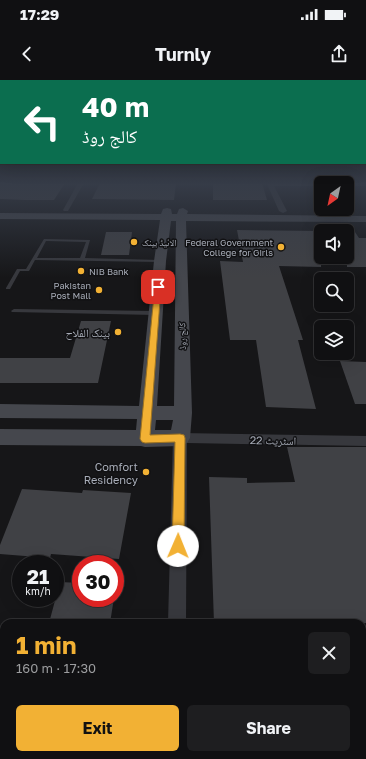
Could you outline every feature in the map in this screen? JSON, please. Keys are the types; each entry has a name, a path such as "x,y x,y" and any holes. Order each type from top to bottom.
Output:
{"street":[{"path":"0,216 28,215"},
{"path":"145,439 160,261 174,215"},
{"name":"کالج روڈ","path":"174,215 183,413 180,438"},
{"path":"200,215 366,219"},
{"path":"0,411 183,413"},
{"path":"0,437 180,438 177,619"},
{"name":"اسٹریٹ 22","path":"180,438 366,441"}],"lane":[{"path":"8,288 19,270 27,270 45,240 89,241 82,260"},
{"path":"34,259 160,261"},
{"path":"14,311 155,313"}],"building":[{"path":"237,230 314,231 314,264 321,264 321,267 279,266 303,340 298,340 316,409 266,407 256,340 230,340 220,261 243,262"},
{"path":"354,230 359,238 366,238 366,267 347,267 347,264 354,264"},
{"path":"106,232 132,232 129,255 101,255"},
{"path":"81,321 111,321 98,383 0,383 0,358 70,358"},
{"path":"340,361 366,362 366,404 355,404"},
{"path":"287,447 366,447 366,619 214,619 209,477 247,478 247,483 295,482"},
{"path":"22,489 82,493 83,490 131,493 120,555 0,554 0,545"},
{"path":"64,582 72,583 72,607 113,607 111,619 50,619 53,607 64,607"}],"place":[{"name":"الائیڈ بینک","path":"134,242"},
{"name":"Federal Government College for Girls","path":"281,247"},
{"name":"NIB Bank","path":"81,271"},
{"name":"Pakistan Post Mall","path":"99,290"},
{"name":"بینک الفلاح","path":"118,332"},
{"name":"Comfort Residency","path":"146,472"}],"route":[{"path":"158,287 146,413 145,439 180,438 178,546"}]}
